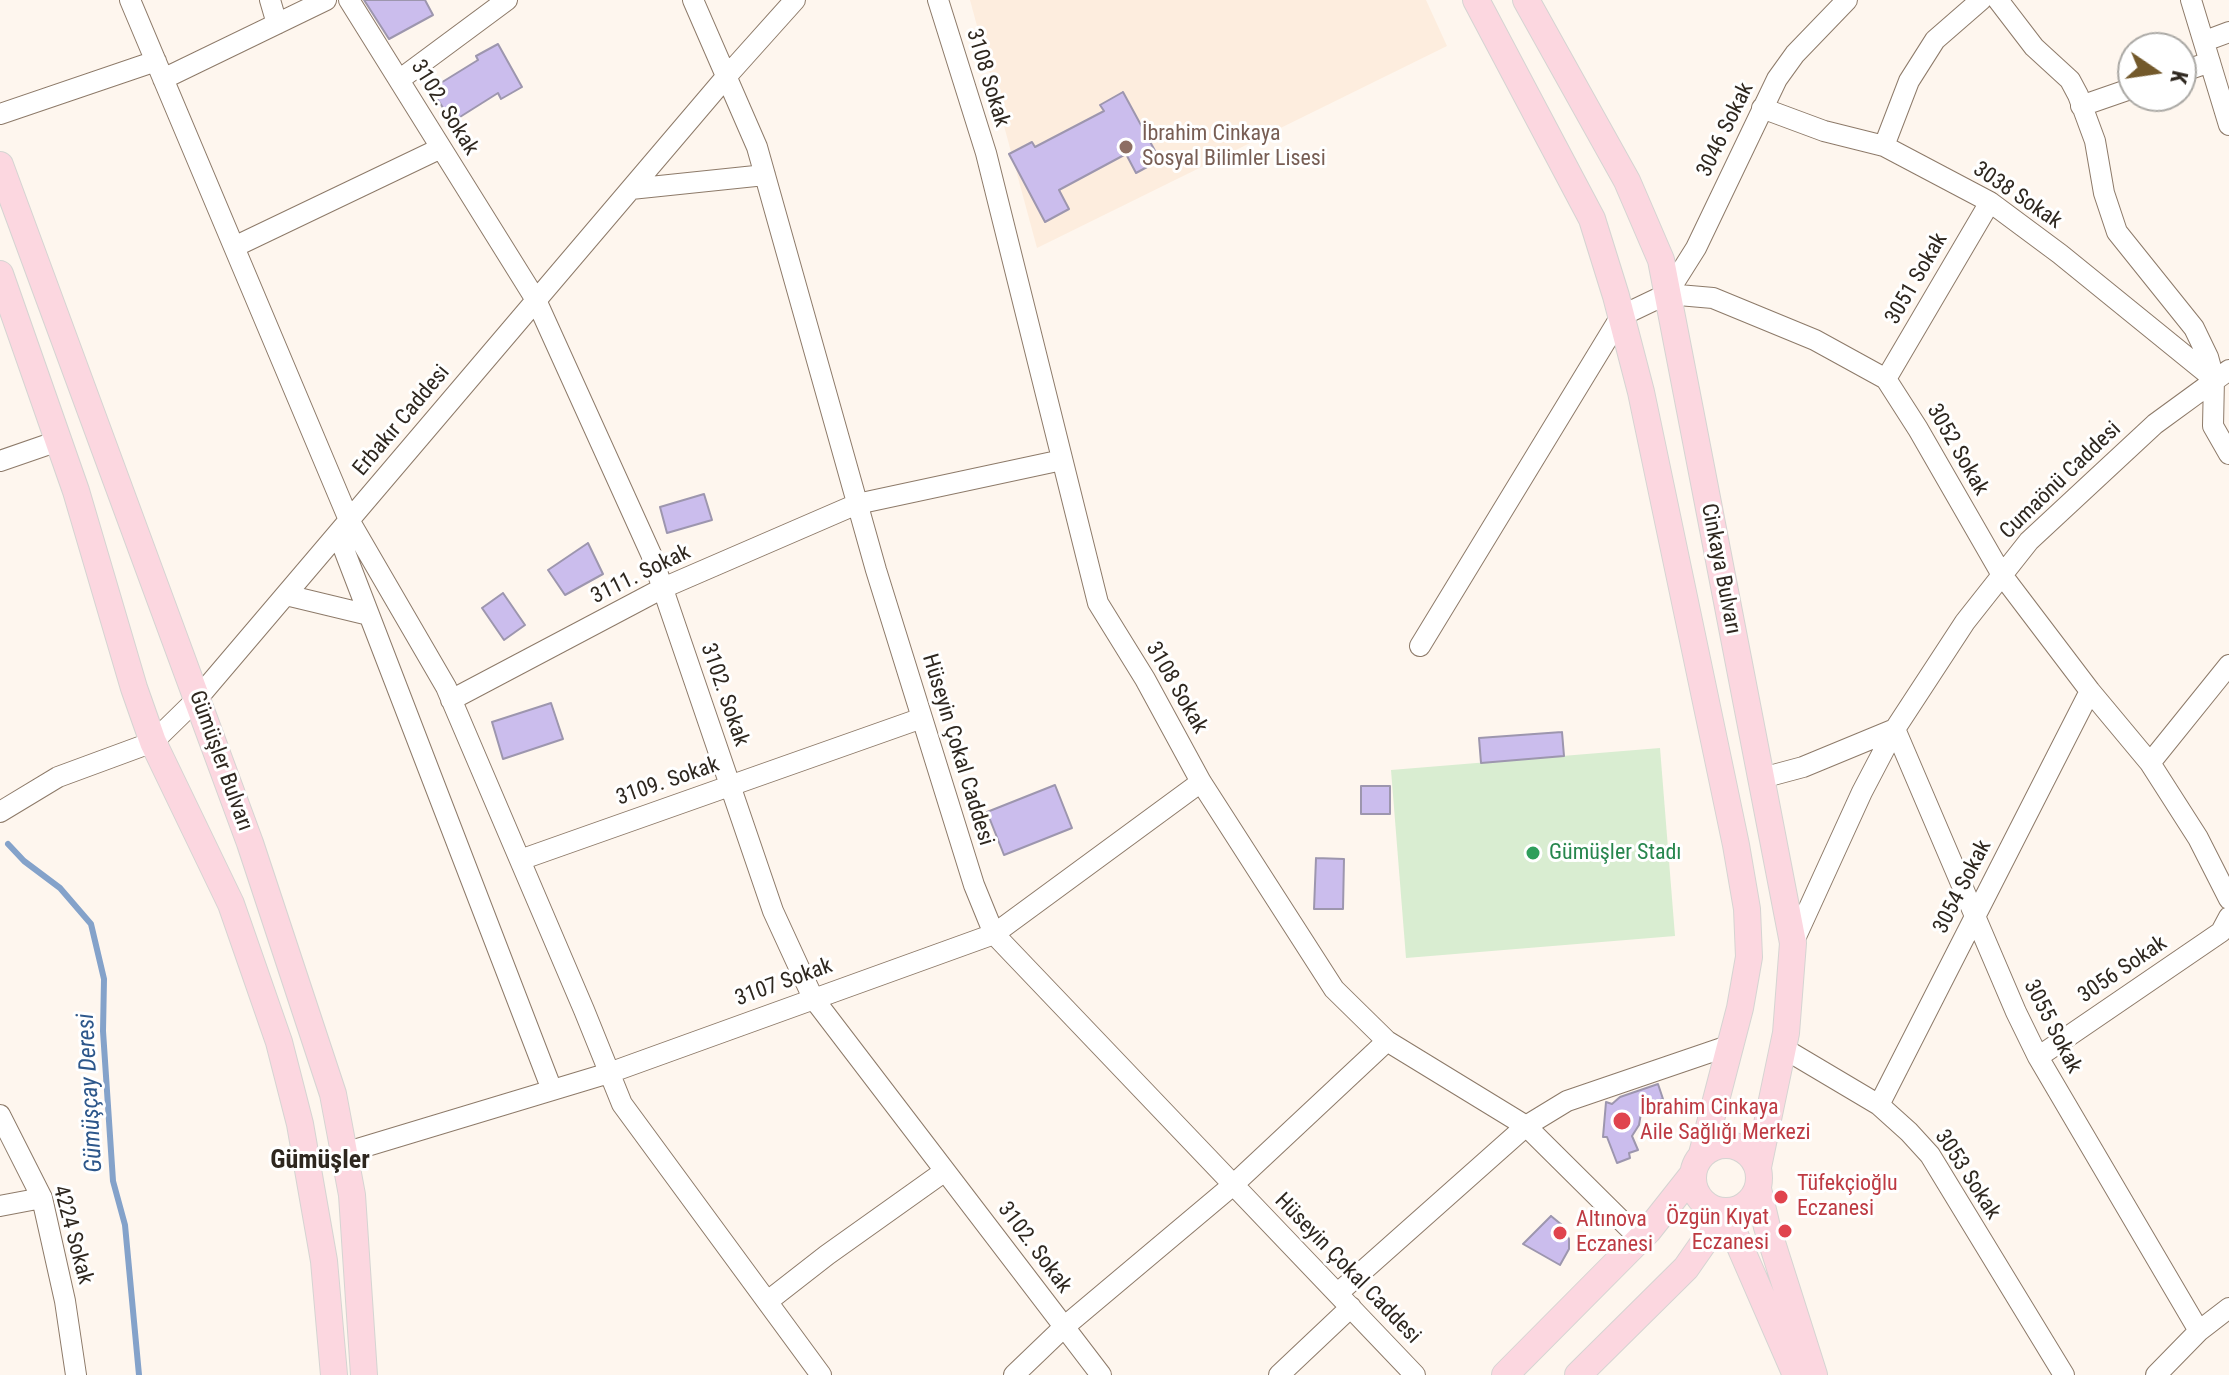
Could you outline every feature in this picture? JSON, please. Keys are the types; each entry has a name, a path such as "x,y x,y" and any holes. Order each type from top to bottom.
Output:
{"main road":[{"name":"Cinkaya Bulvarı","path":"1476,0 1592,219 1621,316 1641,392 1747,909 1749,957 1731,1045 1697,1164 1640,1239 1505,1375"},
{"name":"Cinkaya Bulvarı","path":"1526,0 1627,181 1661,260 1793,943 1783,1048 1758,1178"},
{"name":"Gümüşler Bulvarı","path":"0,165 250,843 333,1094 352,1195 364,1375"},
{"name":"Gümüşler Bulvarı","path":"0,274 76,491 153,742 231,904 279,1042 300,1124 324,1261 334,1375"},
{"path":"1758,1178 1745,1206 1725,1212 1701,1200 1693,1183 1697,1164 1722,1144 1744,1149 1758,1178 1767,1227 1814,1375"},
{"path":"1578,1375 1686,1268 1725,1212"},
{"path":"1725,1212 1796,1375"}],"street":[{"path":"130,0 234,247 343,527 369,615 552,1090"},
{"path":"270,0 277,24"},
{"path":"0,114 160,70 277,24 326,0"},
{"name":"3102. Sokak","path":"349,0 536,300 651,554 773,911 813,998 1101,1375"},
{"path":"399,80 507,0"},
{"name":"Hüseyin Çokal Caddesi","path":"693,0 757,147 857,504 974,885 994,934 1415,1375"},
{"name":"Erbakır Caddesi","path":"0,812 58,777 153,742 197,699 795,0"},
{"name":"3108 Sokak","path":"938,0 986,153 1098,603 1145,679 1201,782 1334,989 1387,1041 1526,1126 1640,1239"},
{"name":"3046 Sokak","path":"1667,294 1696,248 1762,108 1795,54 1847,0"},
{"path":"1884,146 1909,81 1935,40 1981,0"},
{"path":"1998,0 2034,47 2070,80 2095,141 2104,193 2117,232 2194,328 2208,357 2222,374 2213,426 2229,454"},
{"path":"2191,0 2229,125"},
{"path":"2205,41 2229,32"},
{"path":"2197,66 2210,62"},
{"path":"2081,106 2117,94"},
{"name":"3038 Sokak","path":"1762,108 1824,131 1884,146 1990,202 2222,374"},
{"path":"234,247 441,148"},
{"path":"631,189 765,175"},
{"name":"3051 Sokak","path":"1886,379 1990,202"},
{"path":"1420,646 1621,316 1667,294 1713,298 1815,340 1886,379"},
{"name":"Cumaönü Caddesi","path":"1793,943 1862,792 1895,729 1965,622 2029,541 2144,434 2222,374"},
{"name":"3052 Sokak","path":"1886,379 2002,575 2090,691 2150,763 2198,838 2229,899"},
{"path":"0,461 58,441"},
{"name":"3111. Sokak","path":"451,700 663,588 857,504 1062,460"},
{"path":"343,527 451,700 622,1104 821,1375"},
{"path":"286,595 369,615"},
{"path":"2150,763 2229,665"},
{"name":"3054 Sokak","path":"1879,1105 2090,691"},
{"name":"3109. Sokak","path":"520,860 922,718"},
{"path":"1762,778 1803,767 1895,729"},
{"name":"3055 Sokak","path":"1895,729 2038,1057 2199,1331"},
{"name":"3107 Sokak","path":"344,1153 609,1073 994,934 1201,782"},
{"name":"3056 Sokak","path":"2038,1057 2221,932 2229,917"},
{"path":"1014,1375 1064,1327 1233,1185 1387,1041"},
{"path":"1279,1375 1344,1300 1526,1126 1567,1101 1731,1045"},
{"name":"3053 Sokak","path":"1783,1048 1879,1105 1930,1155 2064,1375"},
{"name":"4224 Sokak","path":"1,1122 42,1198 65,1301 76,1375"},
{"path":"768,1301 945,1171"},
{"path":"0,1206 42,1198"},
{"path":"2156,1375 2199,1331 2229,1308"}],"shaded area":[{"name":"İbrahim Cinkaya Sosyal Bilimler Lisesi","path":"970,0 1426,0 1447,46 1037,248"}],"green space":[{"name":"Gümüşler Stadı","path":"1660,748 1675,936 1406,958 1391,770"}],"building":[{"path":"364,0 425,0 433,15 389,39"},
{"path":"498,44 522,87 501,99 498,93 452,122 431,89"},
{"path":"1123,92 1160,160 1136,173 1126,154 1059,190 1069,209 1045,222 1009,154 1032,142 1035,147 1104,111 1100,105"},
{"path":"704,494 712,520 667,533 660,507"},
{"path":"588,543 603,574 565,595 548,570"},
{"path":"503,593 525,625 504,640 482,608"},
{"path":"551,703 563,739 503,759 492,722"},
{"path":"1562,732 1564,756 1481,763 1479,738"},
{"path":"1055,785 1072,828 1004,855 987,812"},
{"path":"1361,786 1390,786 1390,814 1361,814"},
{"path":"1316,858 1344,859 1343,909 1314,909"},
{"name":"İbrahim Cinkaya Aile Sağlığı Merkezi","path":"1658,1084 1663,1099 1657,1101 1660,1108 1641,1113 1639,1125 1632,1136 1638,1150 1629,1153 1630,1158 1617,1163 1607,1137 1603,1137 1606,1102 1612,1104 1620,1097"},
{"path":"1551,1216 1562,1225 1569,1239 1569,1249 1560,1265 1523,1244"}],"waterway":[{"name":"Gümüşçay Deresi","path":"8,844 24,861 60,888 91,924 104,979 103,1031 113,1181 125,1225 139,1375"}],"place":[{"name":"İbrahim Cinkaya Sosyal Bilimler Lisesi","path":"1126,147"},
{"name":"Gümüşler Stadı","path":"1533,853"},
{"name":"İbrahim Cinkaya Aile Sağlığı Merkezi","path":"1622,1121"},
{"name":"Tüfekçioğlu Eczanesi","path":"1781,1197"},
{"name":"Özgün Kıyat Eczanesi","path":"1785,1231"},
{"name":"Altınova Eczanesi","path":"1560,1233"}],"district":[{"name":"Gümüşler","path":"320,1161"}]}
